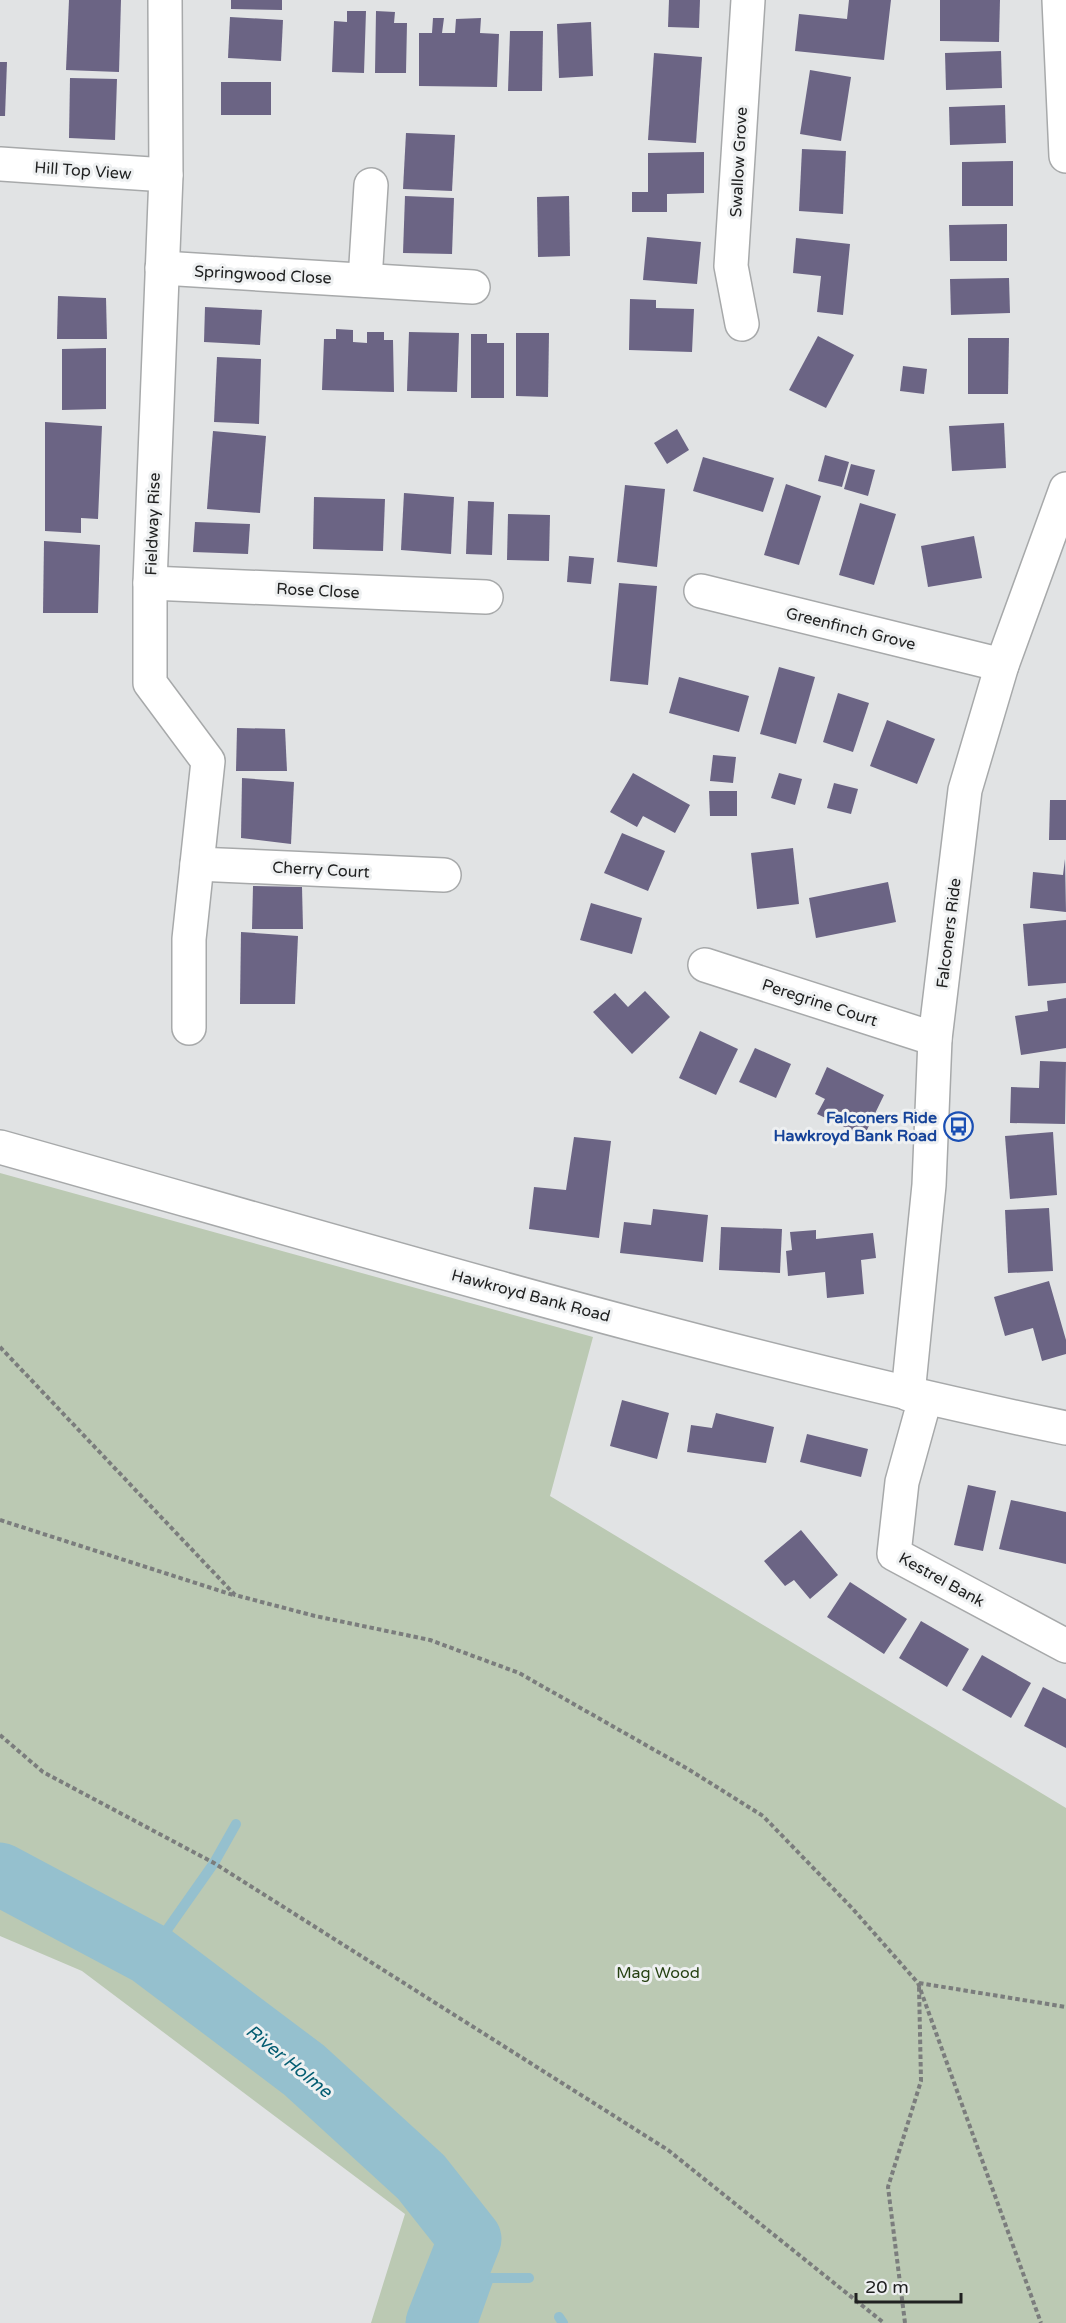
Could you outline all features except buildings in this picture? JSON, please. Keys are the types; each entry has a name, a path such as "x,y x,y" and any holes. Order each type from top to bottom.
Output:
{"street":[{"name":"Fieldway Rise","path":"165,0 166,175 150,582 150,683 208,761 189,939 189,1028"},
{"name":"Swallow Grove","path":"742,324 731,266 748,0"},
{"path":"1059,0 1066,156"},
{"name":"Hill Top View","path":"0,164 166,175"},
{"path":"365,280 371,185"},
{"name":"Springwood Close","path":"162,268 473,287"},
{"name":"Falconers Ride","path":"917,1396 935,1039 965,790 1002,665 1066,489"},
{"name":"Rose Close","path":"150,582 486,597"},
{"name":"Greenfinch Grove","path":"701,591 1002,665"},
{"name":"Cherry Court","path":"197,864 444,875"},
{"name":"Peregrine Court","path":"705,965 935,1039"},
{"name":"Hawkroyd Bank Road","path":"0,1147 548,1301 917,1396 1066,1428"},
{"name":"Kestrel Bank","path":"917,1396 902,1482 894,1554 1066,1646"}],"path":[{"path":"0,1347 235,1595"},
{"path":"0,1520 235,1595 315,1617 430,1640 519,1673 688,1769 763,1816 852,1908 918,1983 1041,2323"},
{"path":"0,1735 43,1772 214,1863 668,2150 884,2323"},
{"path":"918,1983 1066,2007"},
{"path":"905,2323 888,2187 921,2081 918,1983"}],"green space":[{"name":"Mag Wood","path":"0,1173 593,1337 550,1496 1066,1808 1066,2323 371,2323 405,2214 82,1971 0,1936"}],"waterway":[{"path":"150,1954 214,1863 236,1824"},
{"name":"River Holme","path":"0,1874 150,1954 304,2070 421,2177 470,2239 437,2323"},
{"path":"473,2323 489,2278 529,2278"},
{"path":"559,2317 563,2323"}],"place":[{"name":"Falconers Ride Hawkroyd Bank Road","path":"958,1126"}]}
